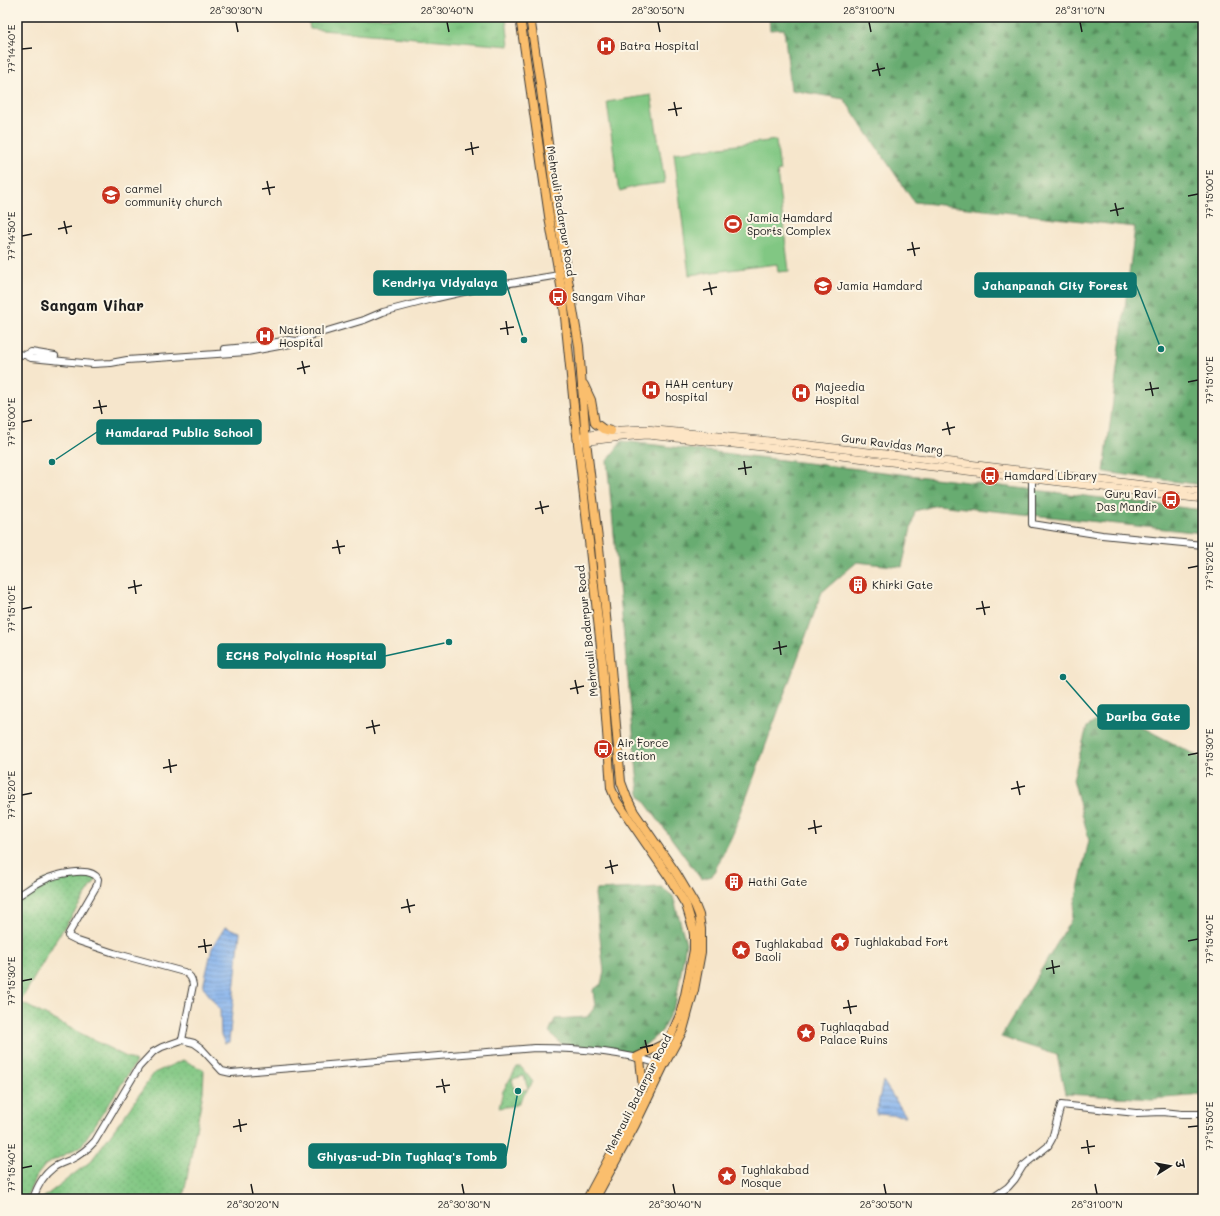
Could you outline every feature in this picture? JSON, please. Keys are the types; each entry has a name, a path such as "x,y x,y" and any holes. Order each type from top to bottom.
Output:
{"main road":[{"name":"Mehrauli Badarpur Road","path":"520,17 555,226 579,346 583,383 582,439"},
{"name":"Mehrauli Badarpur Road","path":"530,17 540,82 559,275 582,439 601,647 611,788 616,800 691,898 699,916 701,930 701,952 694,990 683,1030 643,1089 636,1114 631,1123 626,1126 587,1199"},
{"path":"583,383 590,394 595,423 603,429 611,431"},
{"name":"Guru Ravidas Marg","path":"582,439 611,431 646,429 802,444 1203,492"},
{"name":"Guru Ravidas Marg","path":"582,439 647,436 790,450 1203,499"},
{"name":"Mehrauli Badarpur Road","path":"595,1199 635,1125 680,1015 685,995 694,950 693,928 690,915 673,875"},
{"path":"643,1089 638,1058 668,1042"}],"street":[{"path":"17,354 25,355 31,358 76,363 112,363 127,360 247,352 290,344 364,320 383,312 437,298 481,288 559,275"},
{"path":"1032,478 1032,524 1102,535 1203,545"},
{"path":"17,896 42,881 55,876 84,872 95,875 98,880 97,885 68,936 78,941 188,974 193,985 182,1040"},
{"path":"33,1199 38,1185 48,1172 80,1155 92,1144 135,1072 143,1062 153,1052 182,1040 194,1043 201,1048 222,1071 231,1073 535,1048 556,1048 600,1052 638,1058 660,1064"},
{"path":"991,1199 1011,1184 1023,1166 1048,1146 1052,1139 1061,1105 1136,1113 1163,1112 1203,1114"}],"green space":[{"path":"308,17 506,17 509,46 310,29"},
{"path":"769,17 1203,17 1203,485 1104,472 1135,227 914,202 844,99 791,90 784,29 770,30"},
{"path":"651,95 665,183 637,186 620,191 618,186 607,102"},
{"name":"Jamia Hamdard Sports Complex","path":"776,140 780,171 777,172 789,271 778,272 777,264 689,275 674,153"},
{"path":"622,441 1203,510 1203,533 937,505 915,511 902,567 857,562 822,592 733,834 712,876 701,879 639,794 607,461"},
{"path":"1111,711 1203,759 1203,1095 1152,1099 1065,1094 1057,1055 1001,1037 1071,920 1089,840 1073,779 1087,727"},
{"path":"85,874 97,878 56,940 20,1002 136,1062 81,1146 45,1165 35,1178 26,1199 17,1199 17,903 44,880"},
{"path":"661,887 673,896 686,943 676,1001 662,1031 637,1052 561,1044 549,1032 555,1019 587,1017 595,1007 593,990 601,984 604,972 595,894 596,890"},
{"path":"183,1060 204,1070 203,1092 183,1199 43,1199 91,1161 154,1073"},
{"path":"517,1067 521,1067 533,1082 517,1105 499,1108 503,1091","holes":["524,1076 528,1089 515,1092 512,1079"]}],"water":[{"path":"225,927 240,932 229,1042 225,1043 221,1035 220,1010 203,987 212,948"},
{"path":"883,1081 906,1116 876,1114"}],"place":[{"name":"Batra Hospital","path":"606,46"},
{"name":"carmel community church","path":"111,195"},
{"name":"Jamia Hamdard Sports Complex","path":"733,224"},
{"name":"Jamia Hamdard","path":"823,286"},
{"name":"Sangam Vihar","path":"558,297"},
{"name":"National Hospital","path":"265,336"},
{"name":"Kendriya Vidyalaya","path":"524,340"},
{"name":"Jahanpanah City Forest","path":"1161,349"},
{"name":"HAH century hospital","path":"651,390"},
{"name":"Majeedia Hospital","path":"801,393"},
{"name":"Hamdarad Public School","path":"52,462"},
{"name":"Hamdard Library","path":"990,476"},
{"name":"Guru Ravi Das Mandir","path":"1171,500"},
{"name":"Khirki Gate","path":"858,585"},
{"name":"ECHS Polyclinic Hospital","path":"449,642"},
{"name":"Dariba Gate","path":"1063,677"},
{"name":"Air Force Station","path":"603,749"},
{"name":"Hathi Gate","path":"734,882"},
{"name":"Tughlakabad Fort","path":"840,942"},
{"name":"Tughlakabad Baoli","path":"741,950"},
{"name":"Tughlaqabad Palace Ruins","path":"806,1033"},
{"name":"Ghiyas-ud-Din Tughlaq's Tomb","path":"518,1091"},
{"name":"Tughlakabad Mosque","path":"727,1176"}],"district":[{"name":"Sangam Vihar","path":"92,306"}]}
